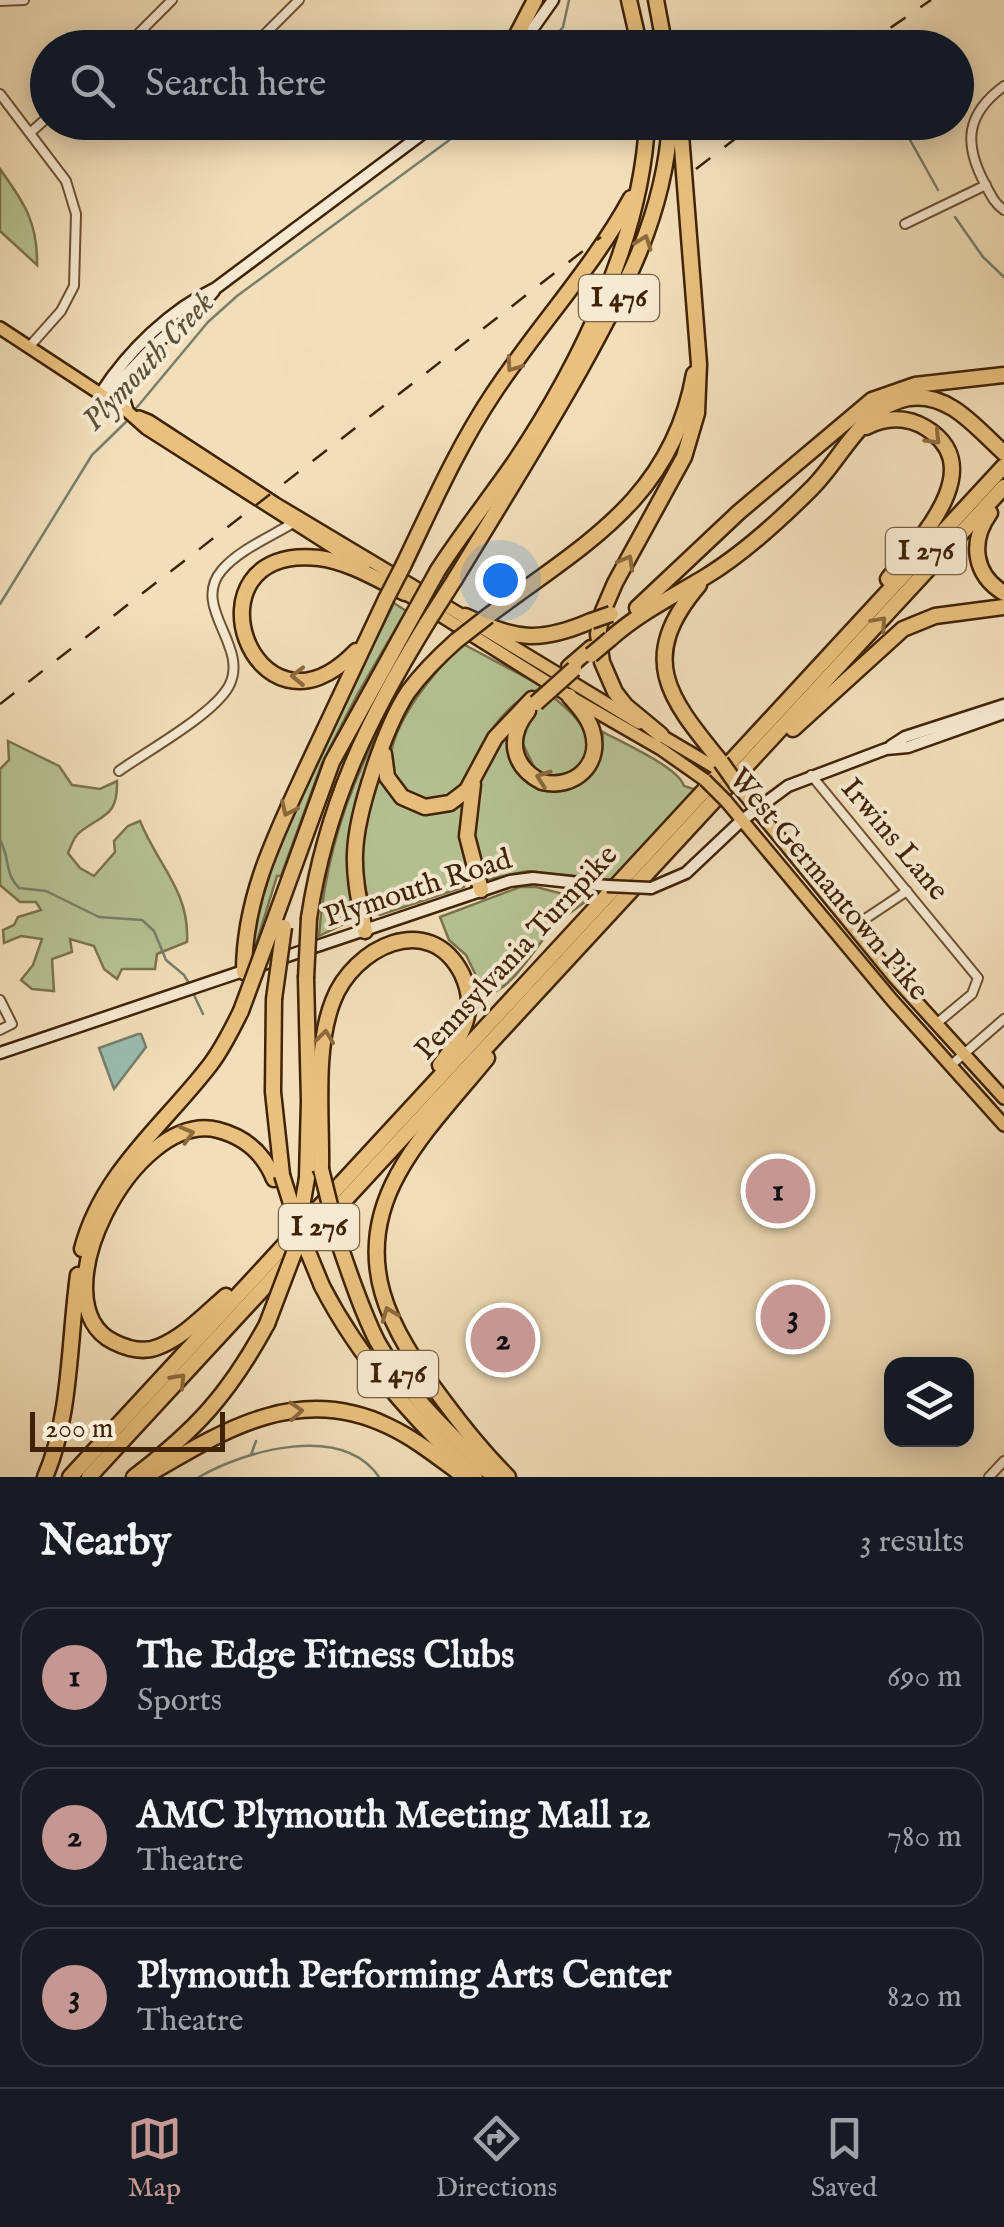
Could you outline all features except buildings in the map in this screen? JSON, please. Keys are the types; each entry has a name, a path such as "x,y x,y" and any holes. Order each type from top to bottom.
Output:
{"highway":[{"path":"519,30 534,0"},
{"path":"629,0 636,30"},
{"path":"656,0 662,30"},
{"name":"I 476","path":"278,927 302,840 342,741 438,570 548,418 606,287 633,210 645,140"},
{"name":"I 476","path":"494,1477 425,1409 395,1370 377,1340 340,1246 309,1100 309,918 325,836 349,766 383,697 634,269 668,166 669,140"},
{"path":"661,735 615,692 599,651 599,623 615,583 684,458 697,413 697,337 681,140"},
{"path":"244,972 244,941 251,906 269,849 386,600 474,425 604,243 642,172"},
{"path":"365,931 355,868 356,833 390,730 416,682 456,641 597,534 649,484 673,443 684,412 697,337"},
{"path":"390,730 385,770 393,787 407,800 432,807 450,803 467,790 495,738 790,468 866,405 889,392 922,384 1004,375"},
{"path":"889,392 917,390 946,396 1004,454"},
{"path":"740,789 680,711 669,688 664,665 666,646 687,598 706,577 809,491 876,412 895,402 932,399 949,405 1004,443"},
{"path":"846,635 847,626 941,509 952,480 950,460 942,444 916,423 880,421 867,426 850,441"},
{"name":"Pennsylvania Turnpike","path":"70,1477 1004,466"},
{"name":"Pennsylvania Turnpike","path":"89,1477 1004,487"},
{"path":"1004,496 984,522 976,549 982,573 1004,594"},
{"path":"374,626 340,666 323,675 296,679 280,676 258,660 245,641 240,612 254,580 273,566 296,558 341,563 405,593"},
{"path":"465,616 501,632 550,636 641,600 673,574"},
{"path":"609,636 642,612 706,577"},
{"path":"694,821 894,635 935,616 1004,607"},
{"path":"534,701 515,731 515,755 532,777 562,784 586,769 595,744 587,718 568,696"},
{"path":"476,774 466,836 481,890"},
{"path":"278,927 273,1092 278,1177"},
{"path":"44,1477 59,1440 78,1270 92,1220 116,1175 212,1062 241,1010 278,927"},
{"path":"321,1169 323,1048 331,1005 344,981 365,957 388,943 405,940 428,943 446,953 461,973 469,997 461,1034 412,1107"},
{"path":"508,1477 454,1414 396,1332 378,1274 379,1237 388,1195 409,1155 524,1016 550,978"},
{"path":"134,1477 213,1409 249,1358 267,1324 294,1254 307,1178 309,1100"},
{"path":"268,1260 181,1334 159,1346 142,1350 123,1346 106,1338 91,1320 85,1289 92,1246 110,1205 151,1151 187,1132 221,1131 256,1150 278,1177"},
{"name":"I 476","path":"278,1177 296,1239 365,1359 432,1436 475,1477"},
{"path":"144,1477 248,1420 280,1412 317,1410 346,1412 388,1426 421,1444 465,1477"}],"main road":[{"path":"531,30 553,0"},
{"path":"101,394 148,337 198,296 216,288 414,140"},
{"path":"101,394 119,384 216,288"},
{"name":"West Germantown Pike","path":"0,328 293,523 568,696 661,749 705,780 1004,1125"},
{"path":"119,384 132,414"},
{"name":"West Germantown Pike","path":"132,414 149,420 276,504 465,616 570,684 718,765"},
{"name":"Plymouth Road","path":"886,750 906,737 1004,705"},
{"name":"Plymouth Road","path":"0,1053 521,878 650,888 686,873 779,790 811,775 886,750 908,747 1004,713"},
{"name":"West Germantown Pike","path":"740,789 852,927 1004,1098"}],"street":[{"path":"0,1 24,0"},
{"path":"142,30 172,0"},
{"path":"269,30 299,0"},
{"path":"974,125 983,102 1004,86"},
{"path":"0,94 30,131"},
{"path":"29,347 61,311 74,286 76,249 76,214 66,182 37,140"},
{"path":"971,140 976,167 996,205 1004,210"},
{"path":"905,224 986,185"},
{"path":"119,771 212,705 228,689 235,670 212,603 212,584 224,568 293,523"},
{"name":"Irwins Lane","path":"811,775 978,978 972,994 936,1024"},
{"path":"852,927 907,891"},
{"path":"0,1000 12,1024 0,1030"},
{"path":"950,1066 1004,1019"},
{"path":"989,1477 1004,1460"}],"green space":[{"path":"0,169 28,214 37,265 0,231"},
{"path":"394,603 406,611 322,763 281,876 277,876 254,951 251,947 261,901 291,814"},
{"path":"463,644 542,686 498,721 456,793 442,799 423,799 397,782 391,764 394,742 418,696"},
{"path":"550,694 581,724 587,736 587,757 582,765 565,774 536,771 522,742 529,717"},
{"path":"394,704 361,796 352,920 319,936 327,875 343,816 365,759"},
{"path":"510,728 509,752 517,772 531,785 548,791 566,790 583,780 596,761 603,732 661,763 684,786 697,790 613,880 528,871 489,879 481,869 474,842 477,795 485,770"},
{"path":"8,741 59,766 72,785 100,789 117,781 112,808 78,834 68,853 80,868 94,876 115,852 114,841 128,826 140,821 178,893 187,924 187,942 157,954 155,969 122,969 117,979 104,969 94,946 70,939 72,952 52,959 54,991 32,989 21,980 33,965 42,939 21,936 4,943 3,930 14,925 18,917 41,910 36,902 20,902 0,885 0,769 9,760"},
{"path":"379,777 402,802 462,802 464,887 380,915 373,911 364,878 362,844"},
{"path":"520,887 536,887 587,900 553,927 508,983 488,994 466,955 449,940 440,917"}],"shaded area":[{"path":"138,1034 146,1047 114,1089 99,1048"}],"waterway":[{"name":"Plymouth Creek","path":"561,30 569,0"},
{"name":"Plymouth Creek","path":"133,412 208,322 237,296 449,140"},
{"path":"910,140 938,190"},
{"path":"955,217 983,257 1004,277"},
{"name":"Plymouth Creek","path":"0,604 92,455 129,419"},
{"name":"Plymouth Creek","path":"0,840 11,877 19,888 46,891 99,917 142,920 154,931 166,960 190,985"},
{"name":"Plymouth Creek","path":"193,993 203,1014"},
{"name":"Plymouth Creek","path":"251,1455 256,1441"},
{"path":"199,1477 267,1451 318,1446 342,1450 363,1460 379,1477"}],"railway":[{"path":"887,30 931,0"},
{"path":"696,169 734,140"},
{"path":"0,704 601,237"}],"place":[{"name":"The Edge Fitness Clubs","path":"778,1191"},
{"name":"Plymouth Performing Arts Center","path":"793,1317"},
{"name":"AMC Plymouth Meeting Mall 12","path":"503,1340"}]}
